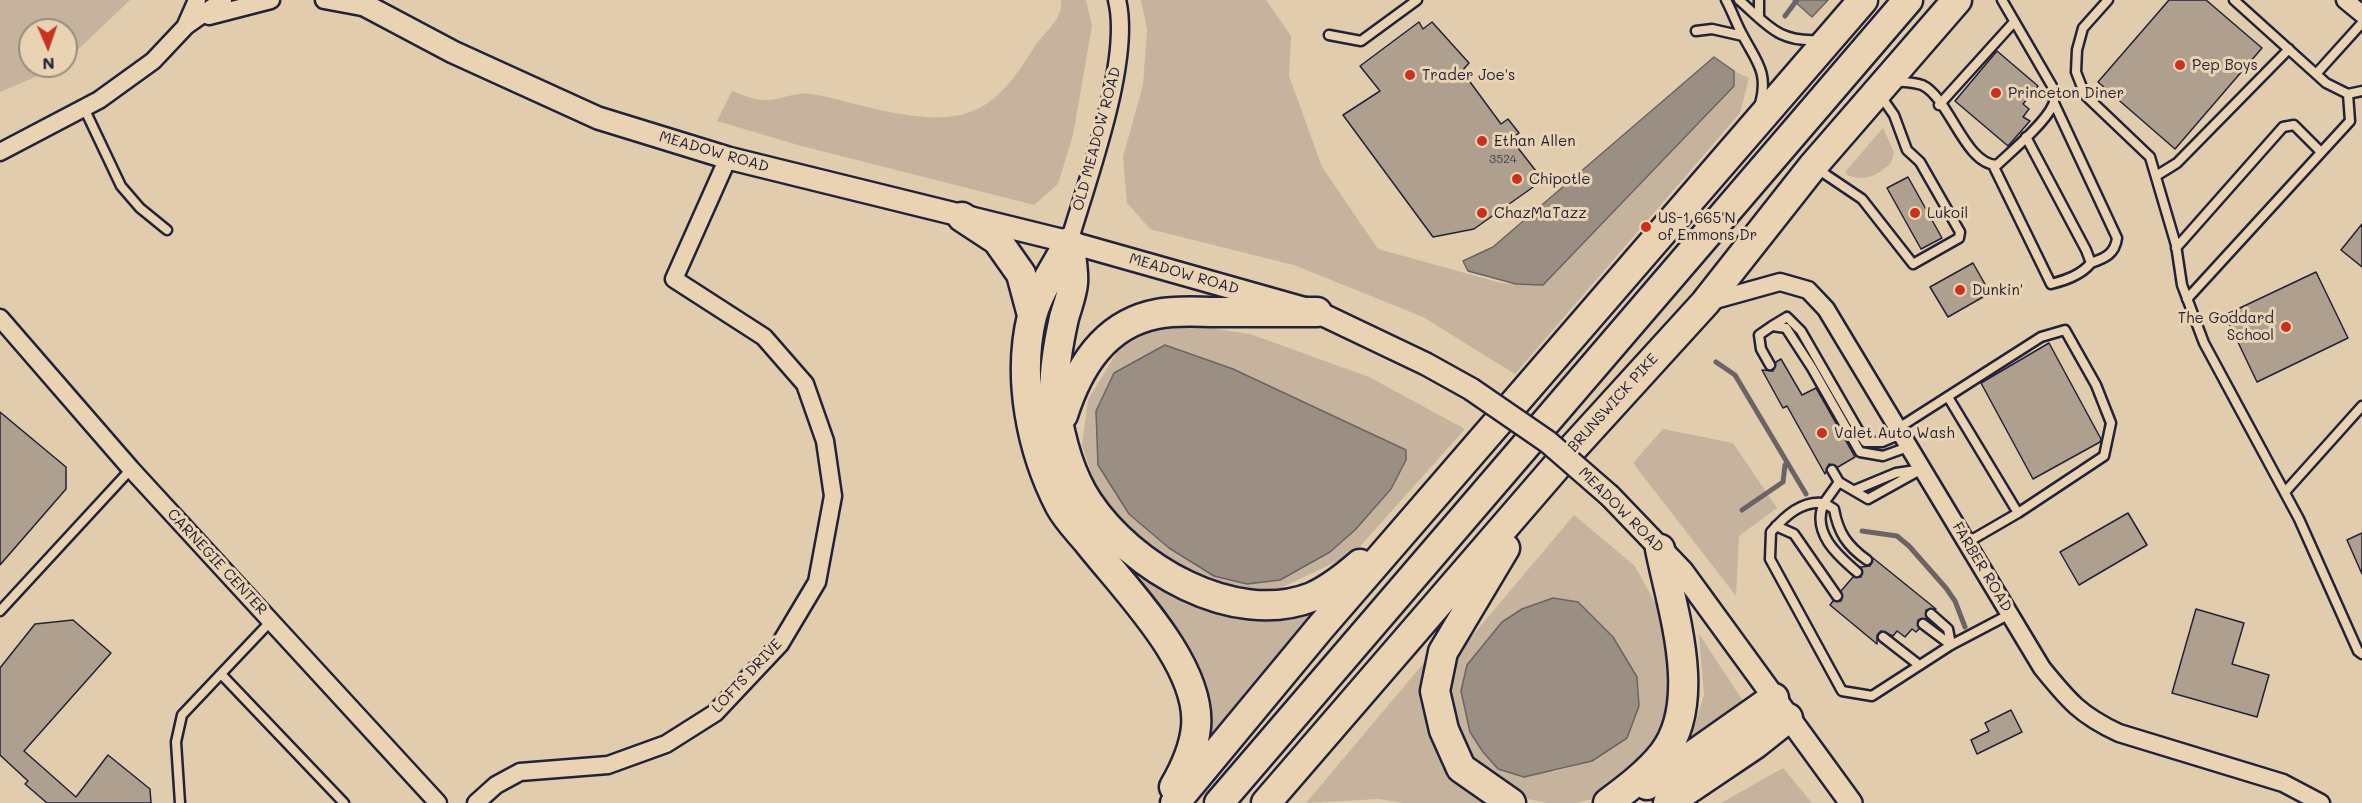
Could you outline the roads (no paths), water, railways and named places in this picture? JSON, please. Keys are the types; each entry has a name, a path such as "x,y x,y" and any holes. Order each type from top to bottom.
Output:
{"highway":[{"path":"1175,803 1320,628 1863,0"},
{"path":"1219,803 1908,0"},
{"name":"BRUNSWICK PIKE","path":"1266,803 1562,460 1705,303 1813,165 1957,0"},
{"path":"962,217 997,240 1022,274 1032,315 1027,384 1032,432 1061,507 1156,628 1188,677 1196,711 1194,740 1189,759 1165,803"},
{"path":"1032,315 1069,243"},
{"path":"1069,243 1073,284 1057,357 1055,402 1060,426 1070,466 1088,503 1144,560 1179,583 1209,595 1245,603 1285,603 1311,597 1341,581 1428,504"},
{"path":"1060,426 1075,381 1085,362 1103,341 1141,317 1170,313 1317,312"},
{"path":"1511,803 1461,768 1444,730 1436,691 1443,652 1468,606 1562,460"},
{"path":"1608,803 1649,771 1665,752 1677,727 1683,699 1684,662 1660,549"},
{"path":"1608,803 1659,779 1781,708"},
{"path":"1668,803 1754,745 1781,708"}],"street":[{"path":"186,26 197,0"},
{"path":"0,152 84,108 153,61 186,26 223,0"},
{"path":"186,26 220,12 272,0"},
{"path":"324,0 378,11"},
{"name":"MEADOW ROAD","path":"355,0 453,52 598,118 728,158 1069,243 1317,312 1471,388 1548,442 1610,496 1682,571 1851,803"},
{"name":"OLD MEADOW ROAD","path":"1069,243 1117,65 1120,13 1117,0"},
{"path":"2345,0 2362,14"},
{"name":"LOFTS DRIVE","path":"476,803 496,785 520,772 608,765 666,744 715,713 780,644 817,582 833,496 825,441 805,384 765,337 674,279 728,158"},
{"name":"FARBER ROAD","path":"1705,303 1780,282 1808,290 1826,309 2042,668 2071,705 2094,721 2119,733 2283,783 2321,803"},
{"name":"CARNEGIE CENTER","path":"0,318 131,469 438,803"}],"lane":[{"path":"1329,35 1361,40 1417,0"},
{"path":"1726,0 1743,36 1757,57 1763,76 1762,97 1753,129"},
{"path":"1739,0 1783,37 1801,42 1829,40"},
{"path":"1759,0 1759,18"},
{"path":"1813,165 1822,174 1862,199 1913,264 1959,238 1960,232 1920,162 1907,150 1883,86 1922,86 1980,159 1993,165 2051,284 2072,278 2091,263 2108,257 2116,246 2117,238 2054,103 2052,86 2002,0"},
{"path":"2108,0 2083,28 2077,50 2076,72 2085,95 2150,157 2176,248 2182,285 2204,343 2285,492 2358,651 2362,654"},
{"path":"2234,0 2326,83 2348,94 2362,91"},
{"path":"1939,105 2014,22"},
{"path":"2316,74 2362,23"},
{"path":"1696,31 1712,29 1743,36"},
{"path":"2156,176 2177,163 2289,49"},
{"path":"2187,299 2350,121 2348,94"},
{"path":"1993,165 1997,165 2026,136 2054,103"},
{"path":"84,108 121,186 140,208 167,230"},
{"path":"2176,248 2283,127 2294,125 2321,152"},
{"path":"2026,136 2091,263"},
{"path":"1770,365 1761,349 1759,334 1787,317 1801,331 1865,442 1882,442 1902,437"},
{"path":"1772,327 1786,328 1812,368 1860,452 1883,456 1948,397 2042,337 2065,330 2096,385 2110,423 2104,456 2018,513 1968,542"},
{"path":"1948,397 2018,513"},
{"path":"2285,492 2362,406"},
{"path":"0,611 131,469"},
{"path":"1832,470 1839,483 1868,499 1922,469"},
{"path":"1839,483 1824,503 1819,515 1823,535 1839,557 1857,572"},
{"path":"1867,560 1855,552 1838,530 1834,509 1824,503 1813,502 1786,515 1771,532 1770,559 1842,692 1872,696 1951,645 2010,614"},
{"path":"1776,526 1794,534 1837,596"},
{"path":"1931,614 1948,629 1951,645"},
{"path":"180,803 176,742 182,715 271,621"},
{"path":"1923,624 1951,645"},
{"path":"1883,637 1919,665"},
{"path":"221,674 345,803"}],"waterway":[{"path":"1785,16 1797,0"},
{"path":"1716,362 1735,375 1806,494"},
{"path":"1742,510 1783,482 1785,465"},
{"path":"1862,531 1897,536 1909,546 1955,601 1965,627"}],"place":[{"name":"Pep Boys","path":"2180,65"},
{"name":"Trader Joe's","path":"1410,75"},
{"name":"Princeton Diner","path":"1996,93"},
{"name":"Ethan Allen","path":"1482,141"},
{"name":"Chipotle","path":"1517,179"},
{"name":"ChazMaTazz","path":"1482,213"},
{"name":"Lukoil","path":"1915,213"},
{"name":"US-1 665'N of Emmons Dr","path":"1646,227"},
{"name":"Dunkin'","path":"1960,290"},
{"name":"The Goddard School","path":"2286,327"},
{"name":"Valet Auto Wash","path":"1822,433"}]}
